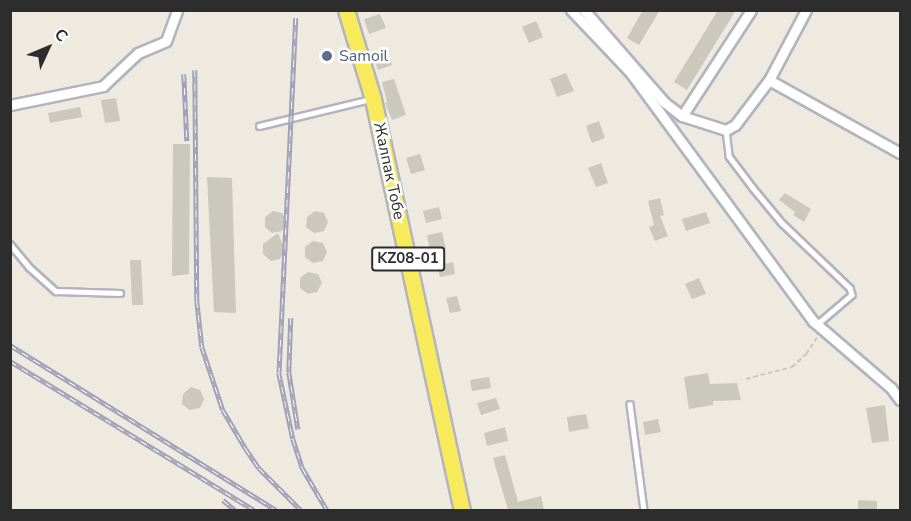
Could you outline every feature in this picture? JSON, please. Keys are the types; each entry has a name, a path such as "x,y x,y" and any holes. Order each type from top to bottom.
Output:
{"main road":[{"name":"Жалпак Тобе","path":"346,10 373,99 462,510"}],"street":[{"path":"10,105 103,86 138,53 166,41 177,10"},
{"path":"571,10 630,72 774,271 820,327 891,388 900,400"},
{"path":"584,10 664,102 682,116 726,130 735,125 769,80 806,10"},
{"path":"682,116 751,10"},
{"path":"769,80 900,153"}],"lane":[{"path":"259,126 373,99"},
{"path":"726,130 729,156 753,188 782,223 850,288 852,296 820,327"},
{"path":"10,244 29,267 56,291 120,293"},
{"path":"630,405 644,510"}],"path":[{"path":"746,379 792,367 806,354 820,327"}],"building":[{"path":"643,10 660,10 639,45 627,38"},
{"path":"718,10 736,10 687,90 674,82"},
{"path":"380,14 386,28 369,34 364,19"},
{"path":"536,21 543,37 529,43 522,27"},
{"path":"386,49 392,65 378,70 372,54"},
{"path":"566,73 574,91 557,97 550,79"},
{"path":"394,79 406,115 392,120 385,103 387,102 382,82"},
{"path":"116,98 120,121 105,123 101,100"},
{"path":"80,107 82,117 50,123 48,113"},
{"path":"599,121 605,138 592,143 586,126"},
{"path":"173,144 190,144 189,274 172,276"},
{"path":"420,154 425,170 411,174 406,158"},
{"path":"601,163 608,183 596,187 588,168"},
{"path":"207,177 232,178 236,313 214,312"},
{"path":"785,193 811,209 804,222 793,215 795,212 779,200"},
{"path":"660,198 664,215 660,216 668,236 655,241 649,227 654,225 648,201"},
{"path":"439,207 442,219 426,223 423,211"},
{"path":"273,211 282,213 287,222 282,231 272,233 265,227 265,217"},
{"path":"315,211 324,213 328,222 324,231 314,233 306,227 307,217"},
{"path":"706,212 710,223 686,231 682,219"},
{"path":"442,232 446,249 430,252 427,235"},
{"path":"278,233 285,250 280,259 271,261 263,254 263,244"},
{"path":"313,241 323,243 327,252 323,261 313,263 305,257 305,247"},
{"path":"130,260 141,260 143,305 132,305"},
{"path":"453,262 455,274 440,277 437,266"},
{"path":"308,272 318,274 322,283 317,292 308,294 300,288 300,278"},
{"path":"699,278 706,294 692,299 685,284"},
{"path":"457,296 461,311 450,313 446,298"},
{"path":"708,373 710,384 737,383 741,400 713,401 713,405 689,409 684,377"},
{"path":"489,377 491,388 472,391 470,380"},
{"path":"191,387 200,390 204,399 200,408 190,410 182,404 183,394"},
{"path":"496,398 500,409 481,415 477,403"},
{"path":"885,405 889,441 872,443 866,408"},
{"path":"586,414 589,428 569,432 567,417"},
{"path":"658,419 661,432 645,435 643,422"},
{"path":"505,427 508,441 487,446 484,433"},
{"path":"505,455 518,502 541,496 544,510 508,510 493,458"},
{"path":"858,500 877,501 877,510 858,510"}],"railway":[{"path":"296,18 279,373 293,439 303,469 327,510"},
{"path":"195,70 197,301 202,347 223,410 246,449 259,468 301,510"},
{"path":"184,74 187,141"},
{"path":"291,318 289,372 298,429"},
{"path":"10,345 276,510"},
{"path":"10,361 254,510"},
{"path":"223,500 235,510"}],"place":[{"name":"Samoil","path":"327,56"}]}
